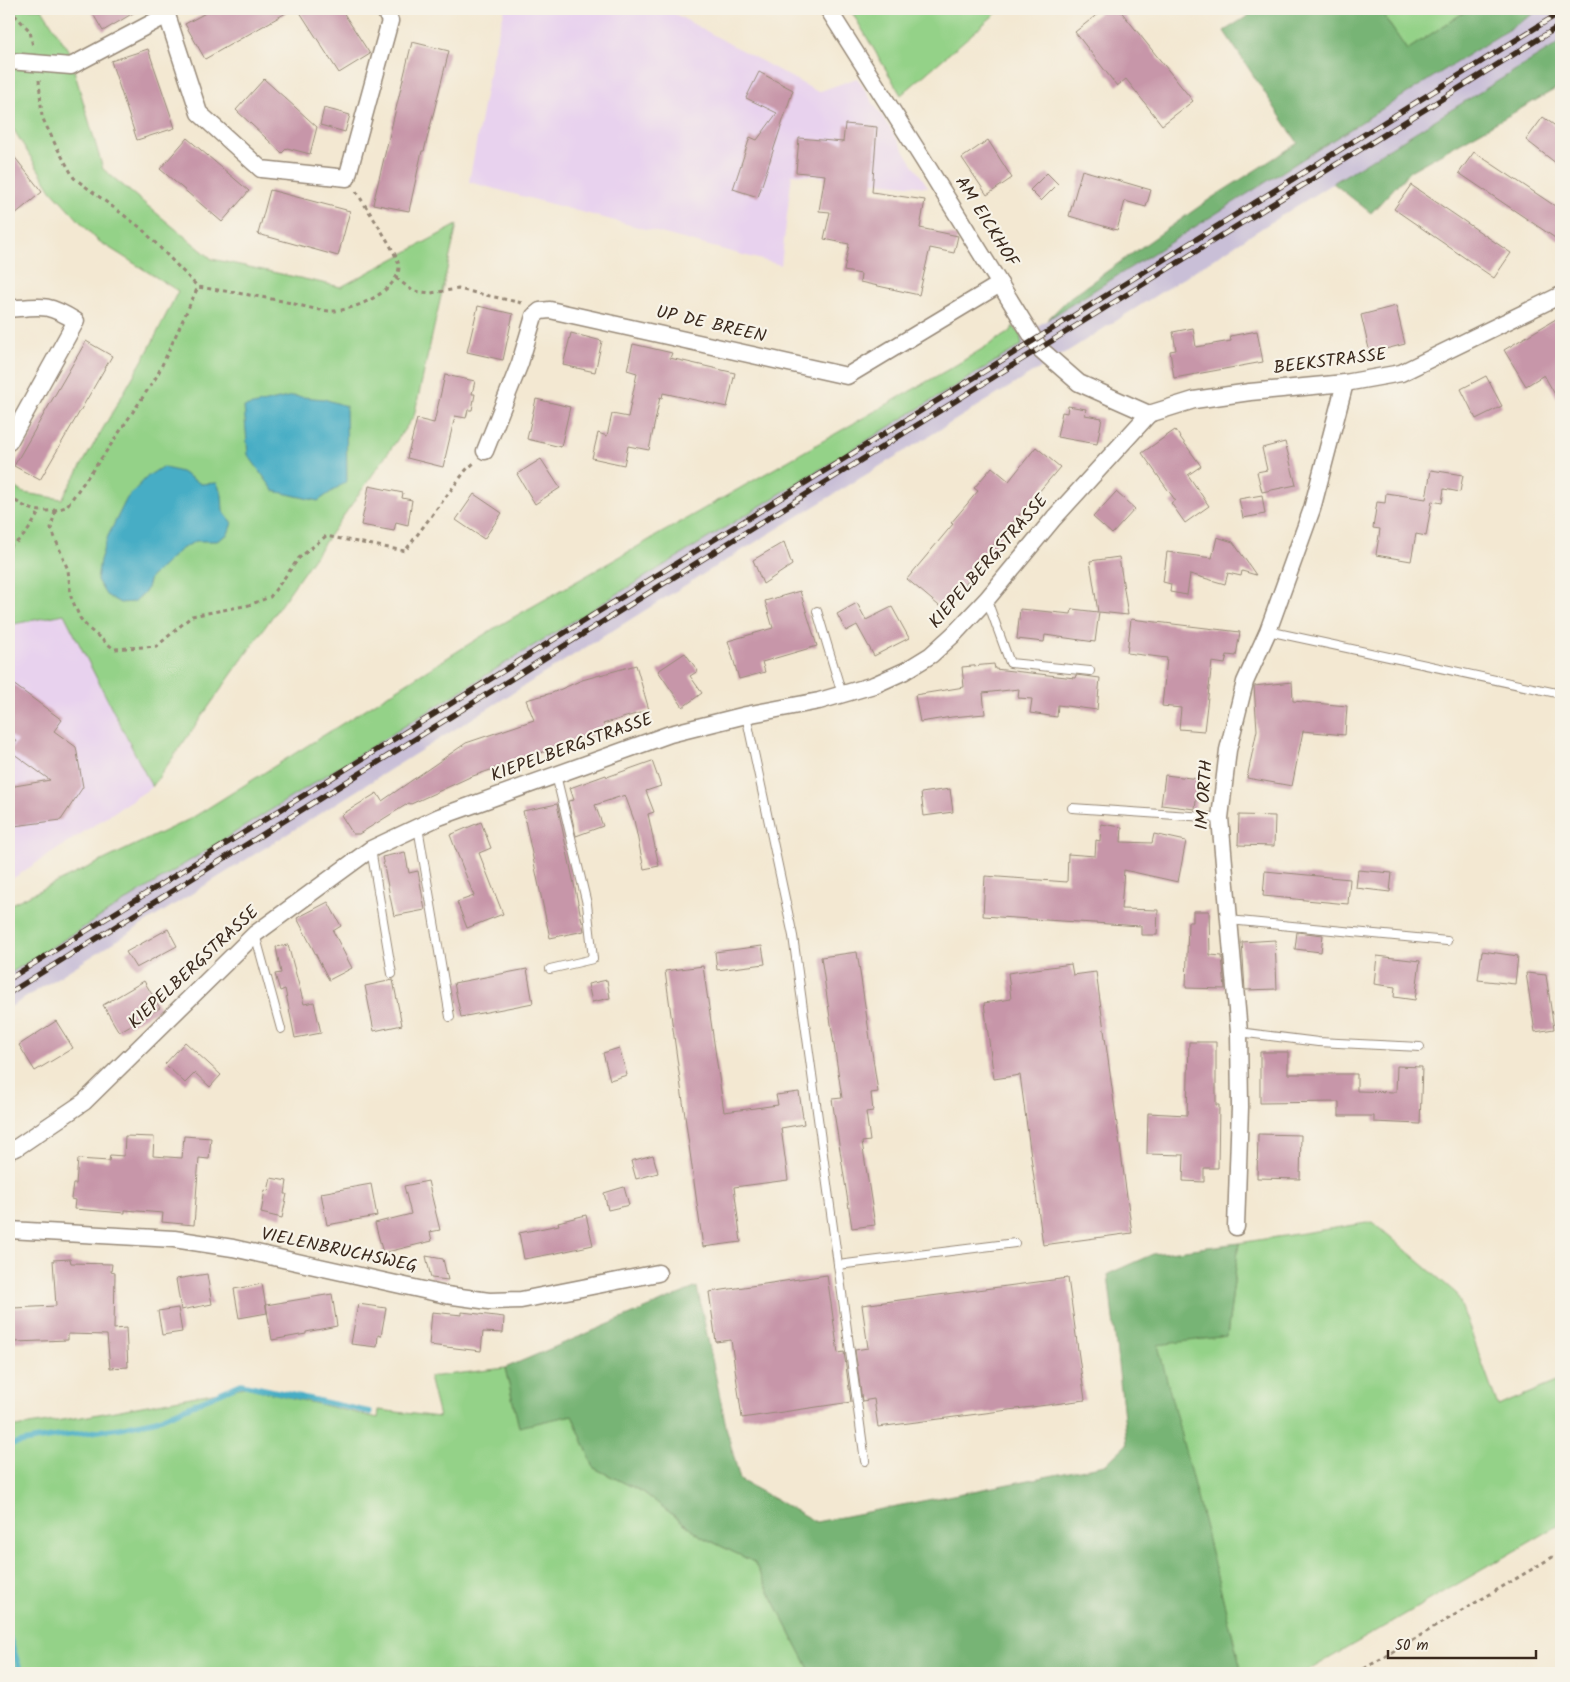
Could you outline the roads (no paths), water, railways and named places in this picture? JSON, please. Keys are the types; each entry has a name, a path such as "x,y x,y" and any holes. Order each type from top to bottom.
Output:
{"street":[{"path":"9,61 71,66 167,12 199,113 261,169 347,178 390,21 384,9"},
{"name":"AM EICKHOF","path":"828,9 1040,349 1079,383 1149,414"},
{"name":"UP DE BREEN","path":"485,451 520,363 530,326 534,316 540,311 550,310 847,376 1000,284"},
{"name":"BEEKSTRASSE","path":"1149,414 1203,399 1250,392 1345,383 1402,373 1561,295"},
{"path":"9,309 43,306 57,309 76,321 9,442"},
{"name":"IM ORTH","path":"1236,1227 1240,1107 1239,1032 1220,818 1228,750 1245,682 1268,631 1312,509 1345,383"},
{"name":"KIEPELBERGSTRASSE","path":"9,1150 16,1148 84,1102 254,934 371,848 439,817 670,734 746,715 819,701 874,685 904,672 931,655 987,599 1054,518 1149,414"},
{"name":"VIELENBRUCHSWEG","path":"9,1230 174,1239 233,1248 446,1295 489,1301 520,1300 658,1273"}],"lane":[{"path":"987,599 1010,663 1090,671"},
{"path":"818,610 842,694"},
{"path":"1268,631 1561,694"},
{"path":"746,715 793,936 865,1461"},
{"path":"550,969 593,959 587,904 556,775"},
{"path":"1072,808 1220,818"},
{"path":"418,826 450,1017"},
{"path":"371,848 392,974"},
{"path":"1229,920 1447,941"},
{"path":"254,934 281,1028"},
{"path":"1239,1032 1318,1042 1420,1047"},
{"path":"838,1265 1015,1243"}],"water":[{"path":"292,396 324,399 346,406 347,481 318,501 274,491 248,455 244,407"},
{"path":"162,467 181,472 201,484 217,483 222,495 223,511 232,523 228,534 217,541 196,541 180,550 150,578 146,591 134,602 120,603 106,595 97,580 100,560 108,536 127,498 148,476"}],"waterway":[{"path":"9,1445 120,1428 157,1420 241,1384 370,1412"},
{"path":"9,1636 21,1673"}],"railway":[{"path":"9,979 1561,12"},
{"path":"9,993 1021,360 1561,25"}]}
